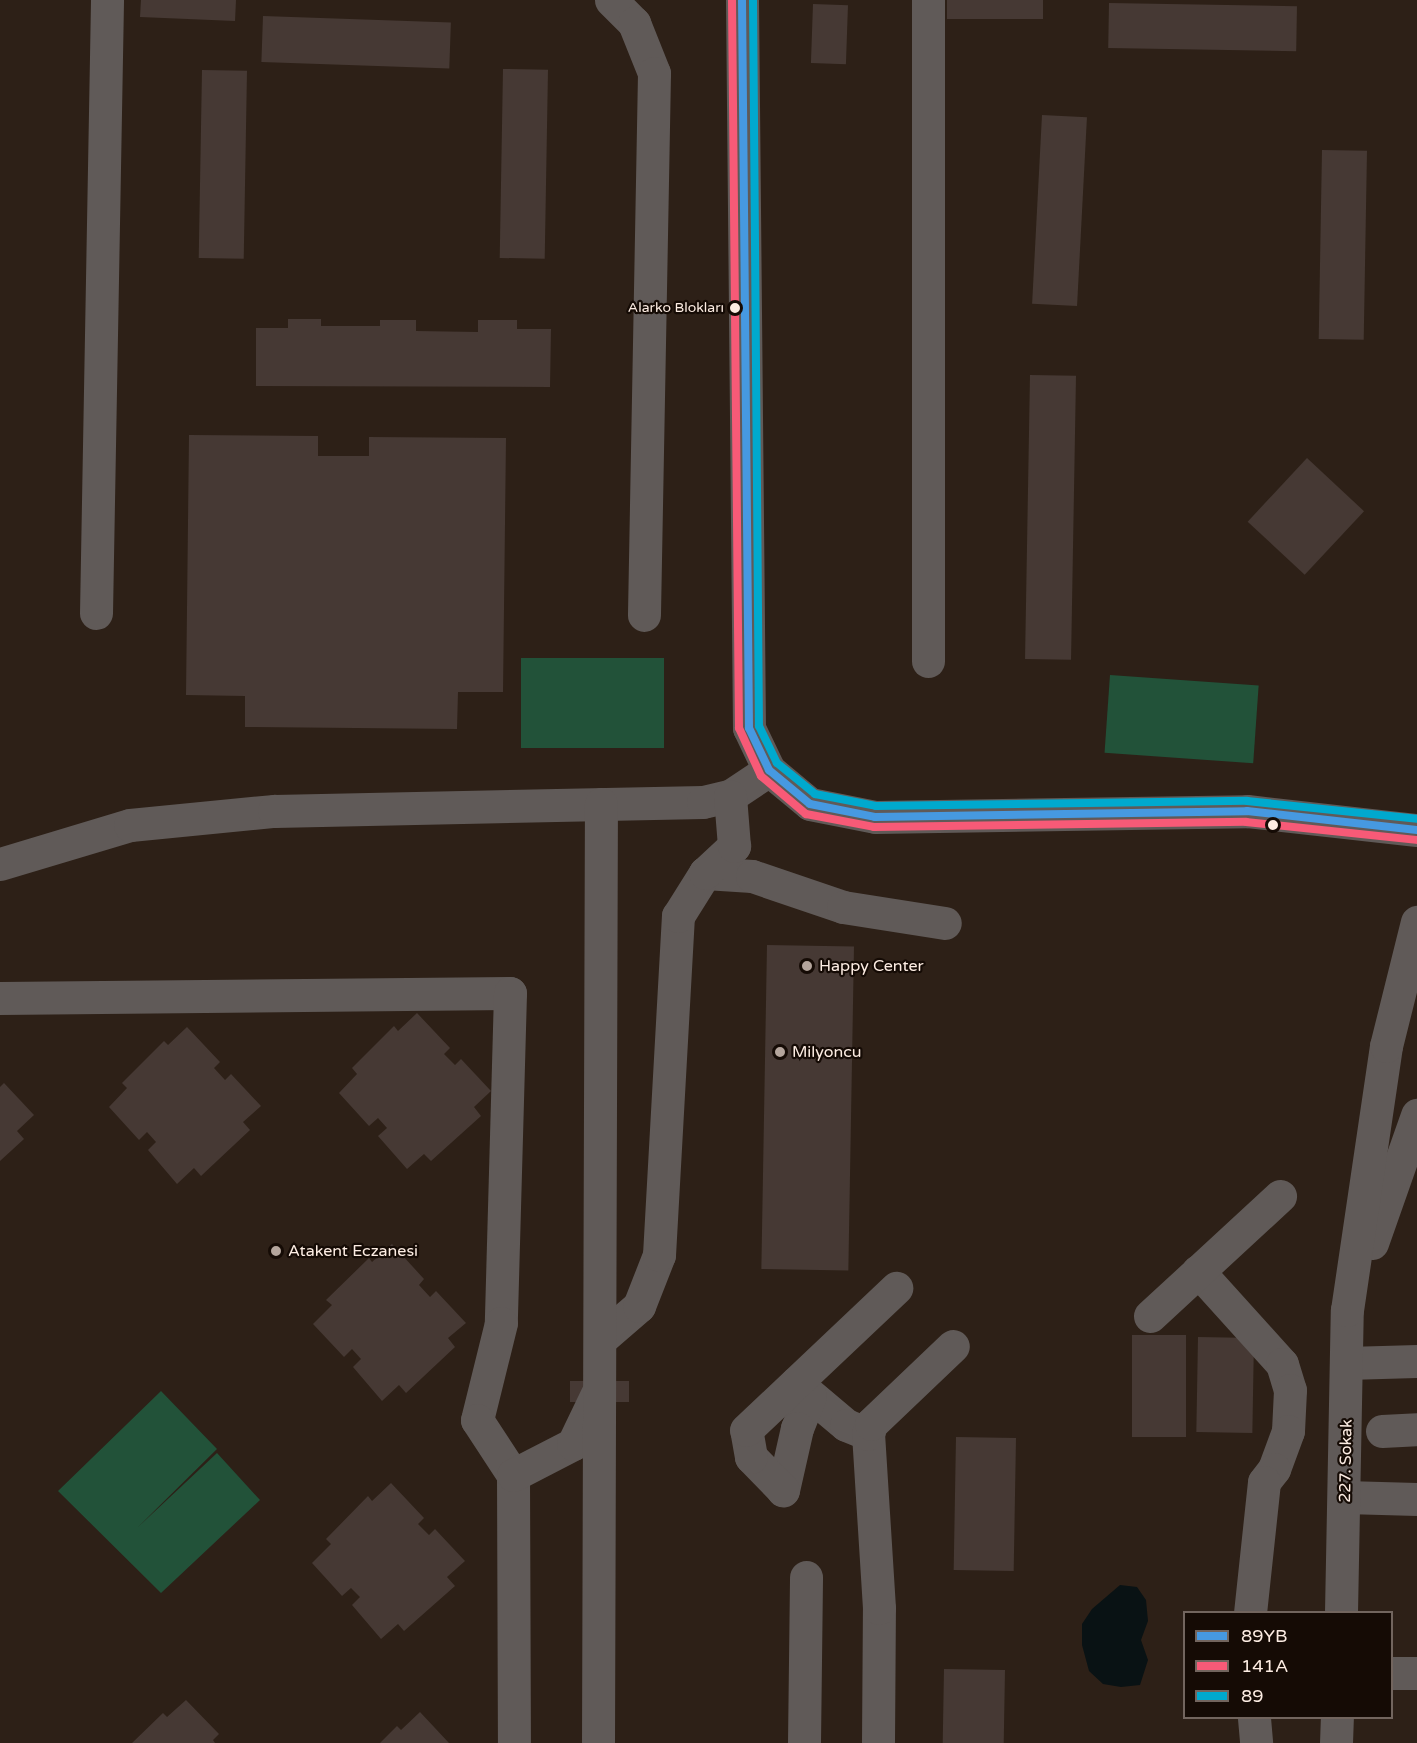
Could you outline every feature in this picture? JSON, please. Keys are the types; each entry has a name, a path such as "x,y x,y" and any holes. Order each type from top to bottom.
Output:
{"street":[{"path":"96,613 107,0"},
{"path":"610,0 634,23 654,73 644,615"},
{"path":"742,0 749,728 769,770 810,804 875,817 1247,811 1417,830"},
{"path":"927,661 928,0"},
{"path":"0,864 130,825 274,811 703,802 730,796 769,770"},
{"path":"602,1338 639,1306 660,1255 678,916 705,873 734,846 730,796"},
{"path":"598,1743 602,1338 601,804"},
{"path":"705,873 752,876 843,907 945,923"},
{"path":"1347,1310 1386,1046 1417,922"},
{"path":"0,998 510,993 501,1323 477,1420 513,1475 514,1743"},
{"path":"1347,1310 1417,1115"},
{"path":"1150,1316 1280,1196"},
{"path":"1198,1271 1282,1364 1290,1390 1288,1431 1274,1469 1264,1482 1250,1611"},
{"path":"868,1434 846,1425 803,1389 896,1288"},
{"name":"227. Sokak","path":"1341,1611 1347,1310"},
{"path":"878,1743 879,1608 868,1434 871,1424 953,1346"},
{"path":"1347,1362 1417,1361"},
{"path":"513,1475 573,1444 601,1384"},
{"path":"1382,1431 1417,1429"},
{"path":"1345,1497 1417,1499"},
{"path":"804,1743 806,1577"},
{"path":"1393,1673 1417,1673"},
{"path":"1254,1719 1256,1743"},
{"path":"1336,1743 1337,1719"}],"green space":[{"path":"521,658 664,658 664,748 521,748"},
{"path":"1110,675 1259,685 1253,763 1105,753"},
{"path":"161,1391 217,1449 137,1528 217,1453 260,1500 161,1593 58,1491"}],"shaded area":[{"path":"1120,1585 1137,1587 1146,1600 1148,1621 1141,1640 1148,1660 1140,1685 1121,1687 1103,1684 1089,1671 1082,1645 1082,1624 1092,1609"}],"building":[{"path":"141,0 236,0 235,21 140,17"},
{"path":"947,0 1043,0 1043,19 947,19"},
{"path":"1109,3 1297,6 1296,51 1108,48"},
{"path":"813,4 848,5 846,64 811,63"},
{"path":"263,16 451,23 449,69 261,62"},
{"path":"503,69 548,70 545,259 500,258"},
{"path":"202,70 247,71 244,259 199,258"},
{"path":"1042,115 1087,117 1077,306 1032,304"},
{"path":"1322,150 1367,151 1364,340 1319,339"},
{"path":"288,319 321,319 321,326 380,326 380,320 416,320 416,331 478,332 478,320 517,320 517,329 551,329 550,387 256,386 256,328 288,328"},
{"path":"1030,375 1076,376 1071,660 1025,659"},
{"path":"189,435 318,436 318,456 369,456 369,437 506,438 503,692 458,692 457,729 245,727 245,696 186,695"},
{"path":"1307,458 1364,511 1305,575 1248,522"},
{"path":"767,945 854,947 848,1270 761,1269"},
{"path":"417,1013 450,1048 444,1054 455,1065 461,1059 491,1091 474,1107 481,1116 431,1161 424,1154 407,1169 378,1136 387,1128 378,1118 369,1126 339,1093 357,1074 352,1068 394,1026 398,1031"},
{"path":"187,1027 220,1062 214,1068 225,1080 231,1074 261,1106 243,1122 250,1130 201,1176 194,1168 177,1184 148,1150 156,1142 147,1132 139,1140 109,1107 127,1088 122,1083 164,1041 168,1045"},
{"path":"4,1083 34,1115 17,1131 24,1139 0,1161 0,1087"},
{"path":"392,1244 424,1279 419,1285 430,1297 436,1291 466,1323 448,1338 455,1347 406,1393 399,1385 382,1401 353,1367 361,1359 352,1349 344,1357 313,1324 332,1305 326,1300 369,1258 372,1262"},
{"path":"1132,1335 1186,1335 1186,1437 1132,1437"},
{"path":"1198,1337 1254,1338 1252,1433 1196,1432"},
{"path":"570,1381 629,1381 629,1402 570,1402"},
{"path":"956,1437 1016,1438 1014,1571 954,1570"},
{"path":"391,1483 424,1518 418,1524 429,1535 435,1529 465,1561 447,1577 455,1586 404,1631 398,1624 381,1639 352,1605 360,1597 351,1588 342,1596 312,1563 331,1544 326,1539 368,1496 372,1501"},
{"path":"944,1669 1005,1670 1004,1743 943,1743"},
{"path":"186,1700 219,1734 213,1740 215,1743 132,1743 163,1713 167,1717"},
{"path":"420,1712 449,1743 380,1743 397,1726 401,1730"}],"transit line":[{"name":"141A","path":"732,0 739,728 761,776 806,814 874,827 1246,822 1416,840"},
{"name":"89YB","path":"742,0 749,728 769,770 810,804 875,817 1247,811 1417,830"},
{"name":"89","path":"753,0 759,726 777,763 815,794 876,806 1247,801 1417,819"}],"place":[{"name":"Alarko Blokları","path":"735,308"},
{"name":"Happy Center","path":"807,966"},
{"name":"Milyoncu","path":"780,1052"},
{"name":"Atakent Eczanesi","path":"276,1251"}]}
